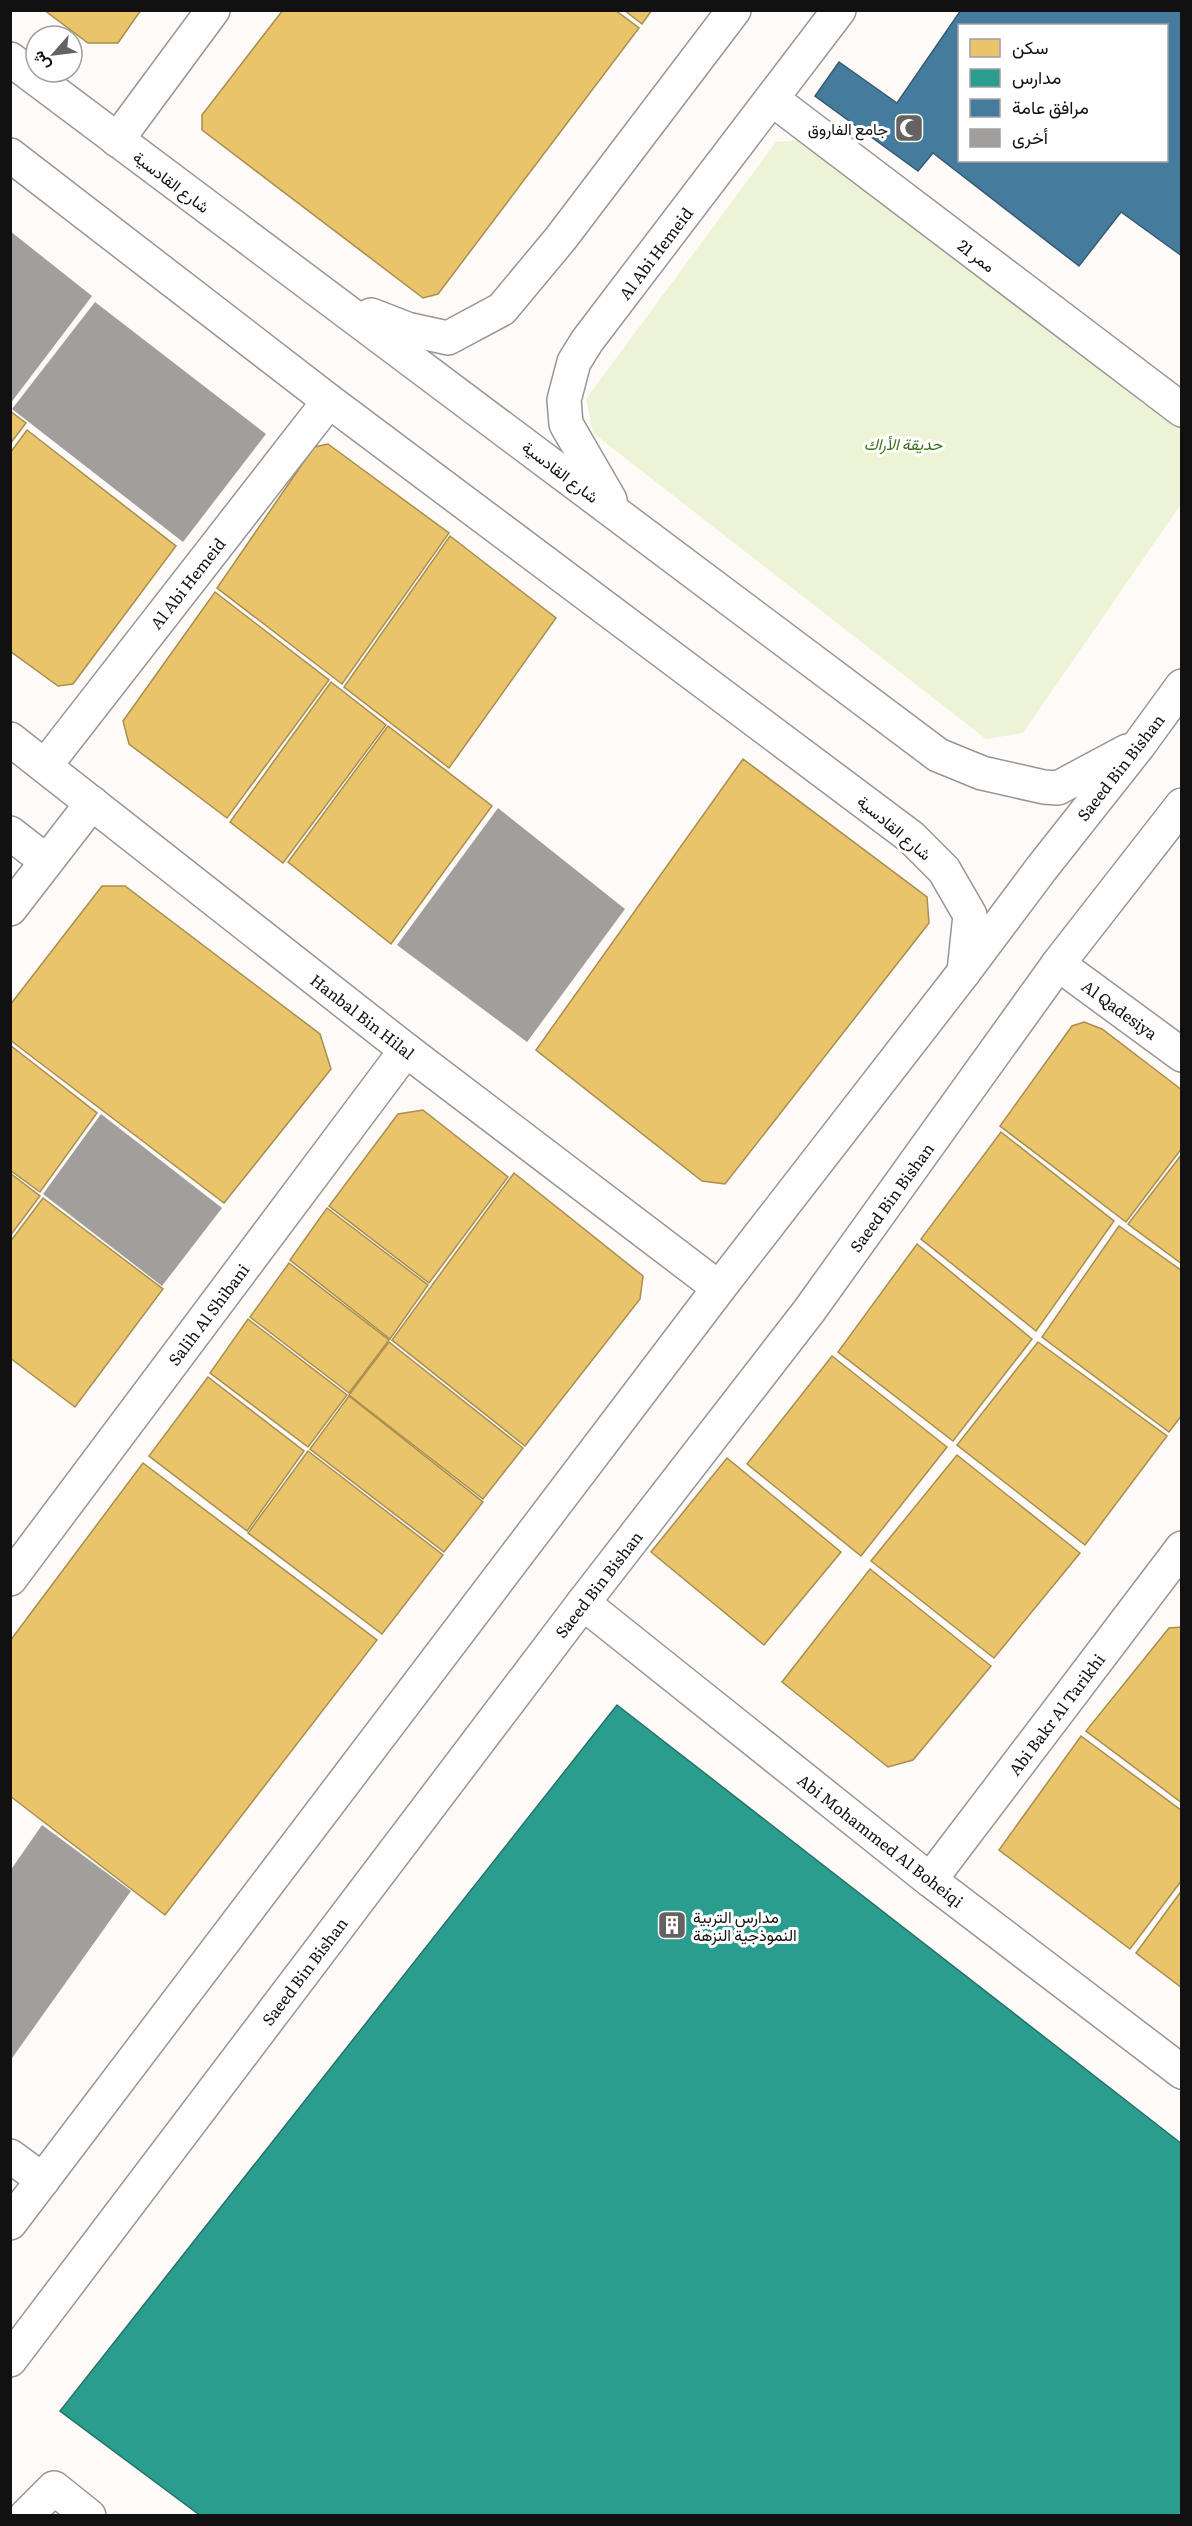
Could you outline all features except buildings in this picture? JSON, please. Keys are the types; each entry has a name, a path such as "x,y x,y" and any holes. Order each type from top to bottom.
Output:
{"street":[{"path":"117,140 213,10"},
{"path":"330,300 407,329 448,338 502,309 568,229 734,10"},
{"name":"Al Abi Hemeid","path":"619,515 566,424 564,400 574,362 586,342 839,10"},
{"name":"شارع القادسية","path":"10,59 330,300 400,349 938,755 982,773 1058,788 1139,745"},
{"name":"ممر 21","path":"772,99 1182,410"},
{"name":"شارع القادسية","path":"10,155 329,400 911,837 944,870 970,915 963,972"},
{"name":"Al Abi Hemeid","path":"45,766 329,400"},
{"name":"Saeed Bin Bishan","path":"10,2223 719,1288 1041,868 1139,745 1182,686"},
{"name":"Hanbal Bin Hilal","path":"10,739 406,1050 719,1288"},
{"path":"10,909 92,803"},
{"name":"Saeed Bin Bishan","path":"10,2360 583,1603 809,1311 1058,964 1182,805"},
{"path":"10,833 46,861"},
{"name":"Al Qadesiya","path":"1058,964 1182,1054"},
{"name":"Salih Al Shibani","path":"10,1579 406,1050"},
{"name":"Abi Bakr Al Tarikhi","path":"930,1880 1179,1556"},
{"name":"Abi Mohammed Al Boheiqi","path":"583,1603 930,1880 1182,2072"},
{"path":"10,2156 43,2180"},
{"path":"26,2516 54,2488 89,2516"}],"green space":[{"name":"حديقة الأراك","path":"811,139 1181,428 1181,504 1023,733 986,739 593,433 586,399 776,142"}],"place":[{"name":"جامع الفاروق","path":"909,128"},
{"name":"مدارس التربية النموذجية النزهة","path":"672,1925"}]}
